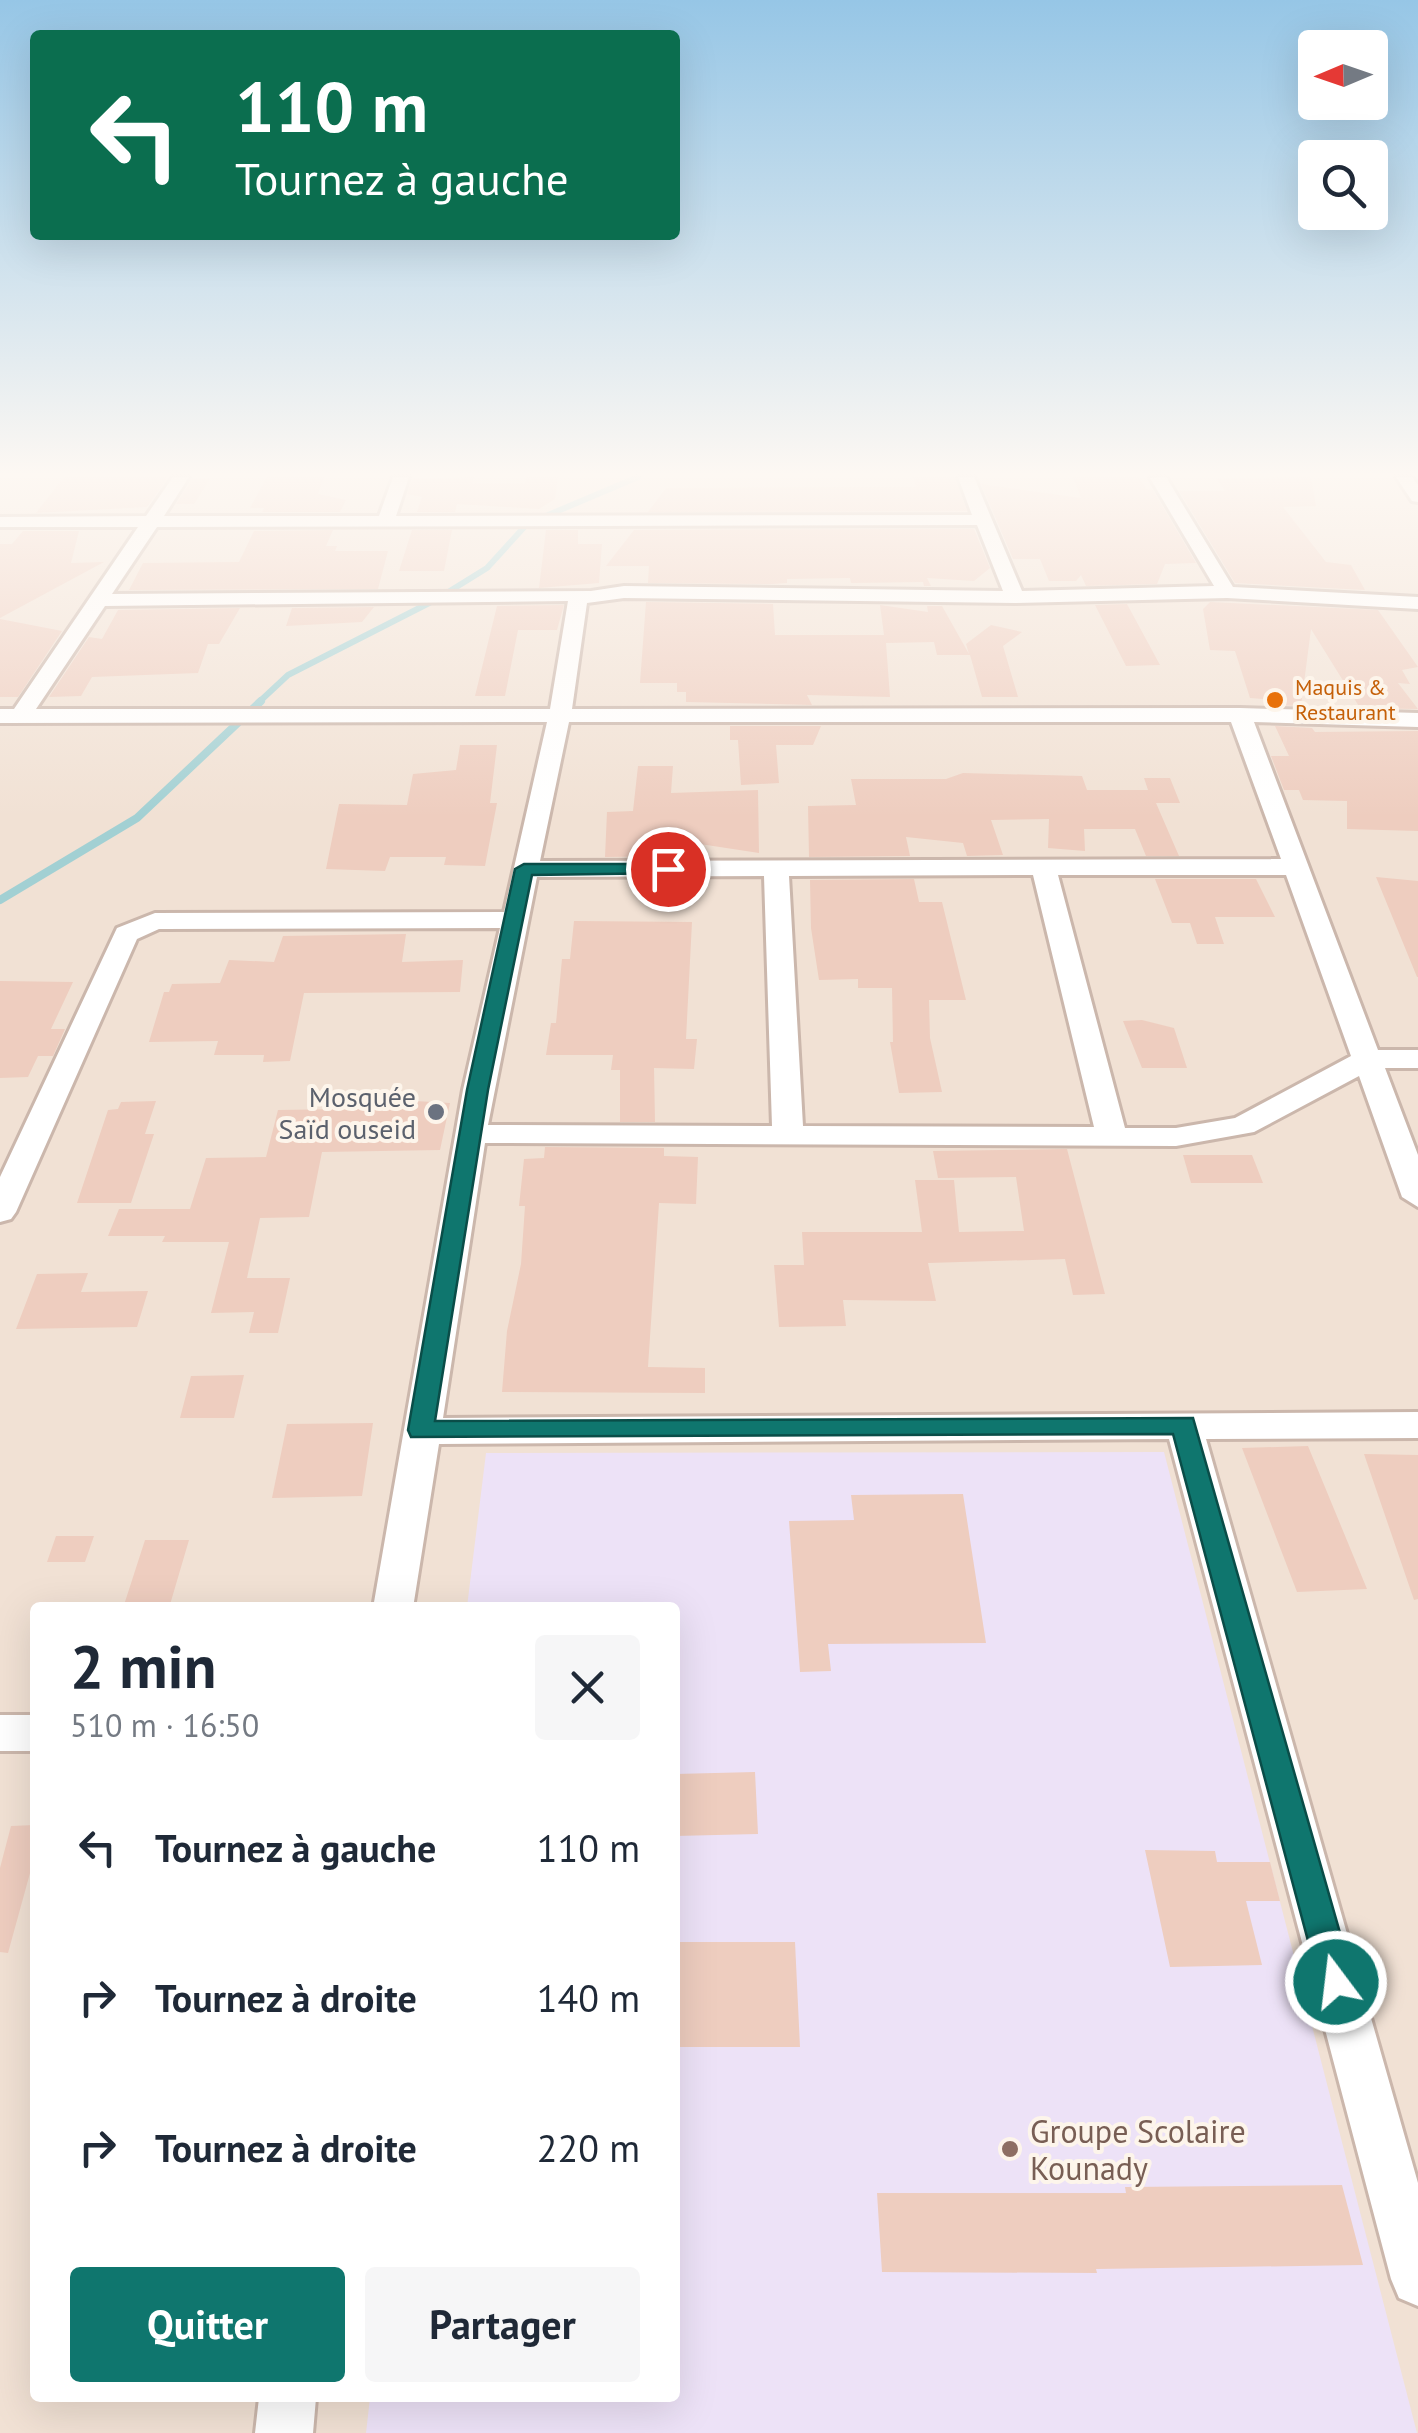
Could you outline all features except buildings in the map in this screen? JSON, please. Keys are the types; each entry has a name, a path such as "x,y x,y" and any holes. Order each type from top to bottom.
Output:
{"street":[{"path":"10,716 104,591"},
{"path":"1012,591 1014,596"},
{"path":"98,600 1227,592 1418,603"},
{"path":"394,1602 472,1134 524,869 559,719 578,600 584,595"},
{"path":"10,716 1240,716 1418,720"},
{"path":"1240,716 1418,1198"},
{"path":"524,869 1296,867"},
{"path":"776,868 788,1135"},
{"path":"1044,868 1112,1136"},
{"path":"0,1212 126,934 155,921 514,920"},
{"path":"472,1134 1176,1137 1242,1126 1368,1058 1418,1058"},
{"path":"1184,1425 1418,2279"},
{"path":"420,1430 1418,1425"},
{"path":"0,1733 30,1733"},
{"path":"284,2433 288,2402"}],"shaded area":[{"path":"0,591 1418,591 1418,2433 0,2433"},
{"name":"Groupe Scolaire Kounady","path":"1164,1452 1417,2433 366,2433 370,2402 680,2402 680,1602 468,1602 486,1453"}],"waterway":[{"path":"258,703 288,675 451,591"},
{"path":"0,900 137,818 261,701"}],"place":[{"name":"Maquis & Restaurant","path":"1275,700"},
{"name":"Mosquée Saïd ouseid","path":"436,1112"},
{"name":"Groupe Scolaire Kounady","path":"1010,2149"}],"route":[{"path":"668,869 524,869 478,1090 420,1430 1184,1425 1336,1982"}]}
